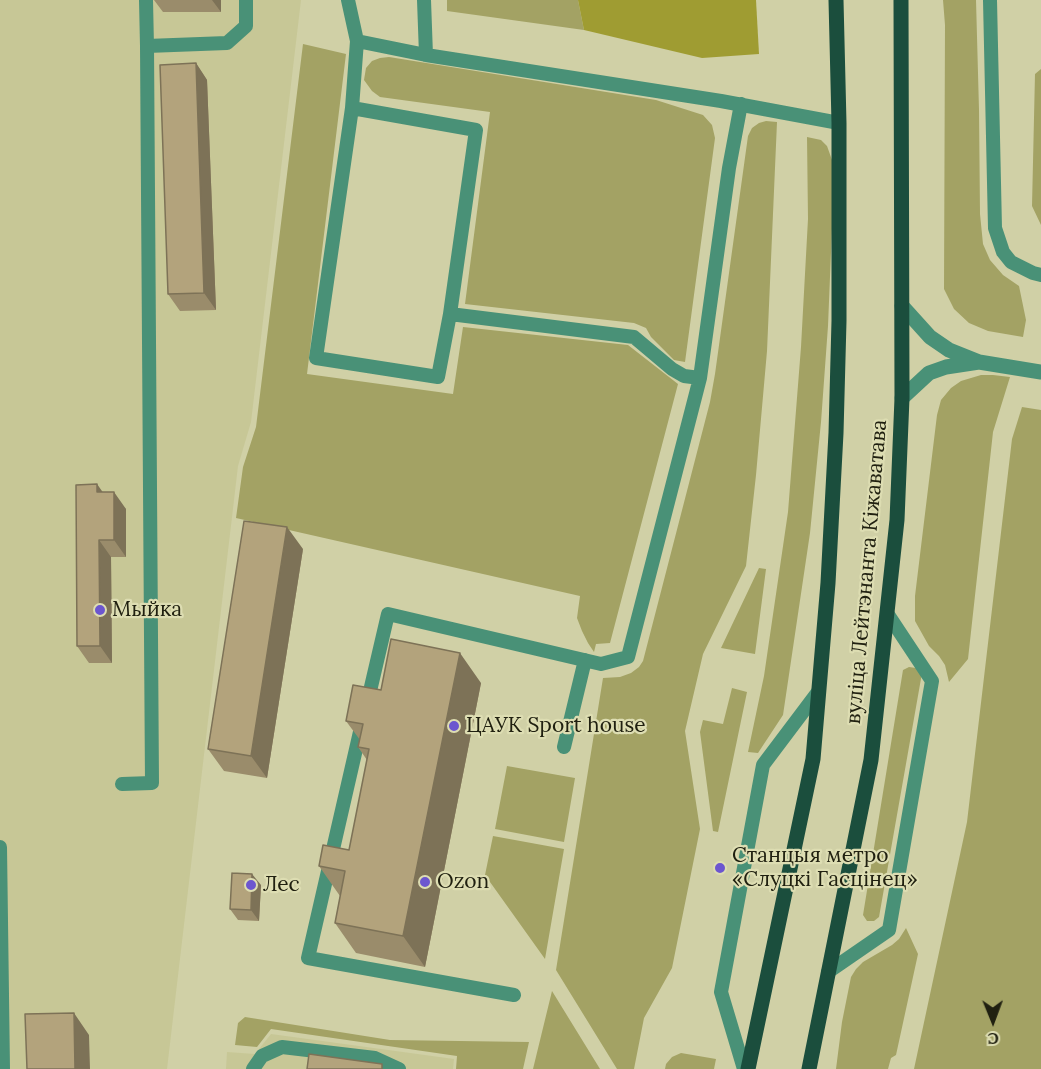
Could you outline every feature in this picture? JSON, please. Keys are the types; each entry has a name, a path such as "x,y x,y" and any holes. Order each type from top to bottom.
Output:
{"main road":[{"name":"вуліца Лейтэнанта Кіжаватава","path":"746,1069 813,759 828,583 839,321 839,123 836,0"},
{"name":"вуліца Лейтэнанта Кіжаватава","path":"809,1069 872,760 897,520 902,398 901,0"}],"street":[{"path":"902,306 930,337 949,350 979,362 1041,372"},
{"path":"902,398 929,373 946,367 979,362"}],"lane":[{"path":"122,784 152,783 146,0"},
{"path":"147,46 227,43 246,26 246,0"},
{"path":"348,0 357,41 352,108 316,358 438,377 450,314 476,130 352,108"},
{"path":"424,0 426,55"},
{"path":"990,0 995,228 1004,252 1011,262 1041,275"},
{"path":"357,41 426,55 741,104 839,123"},
{"path":"514,995 308,958 388,614 601,664 628,657 700,378 729,168 741,104"},
{"path":"450,314 634,337 672,369 684,376 700,378"},
{"path":"828,972 889,930 932,681 886,613"},
{"path":"564,747 585,660"},
{"path":"746,1069 721,992 763,765 818,692"},
{"path":"0,847 3,1069"},
{"path":"253,1069 262,1056 282,1047 375,1058 399,1069"}],"shaded area":[{"path":"0,0 301,0 251,422 238,466 167,1069 0,1069"},
{"path":"447,0 578,0 584,30 447,11"},
{"path":"578,0 756,0 759,54 702,58 584,30"},
{"path":"943,0 976,0 980,214 983,244 990,260 1003,275 1019,286 1026,320 1023,337 988,331 969,323 954,309 944,289 945,25"},
{"path":"303,44 346,54 307,374 453,394 463,327 628,345 678,384 610,643 596,644 594,652 577,618 580,596 236,518 243,467 256,427"},
{"path":"389,57 656,100 703,115 712,125 715,138 685,362 674,360 651,337 646,328 634,323 465,304 490,112 380,97 364,80 366,68 372,61"},
{"path":"1041,69 1041,225 1032,206 1035,74"},
{"path":"766,121 777,122 767,351 746,566 703,654 685,731 700,829 672,968 644,1018 634,1069 617,1069 556,970 603,678 620,677 631,673 643,661 710,402 748,136 752,128"},
{"path":"807,137 821,140 827,146 832,160 834,179 828,326 821,422 810,533 783,715 758,753 748,752 764,676 788,512 808,219"},
{"path":"981,375 1010,377 993,432 968,659 949,682 945,665 929,646 915,621 915,596 937,415 941,400 951,388 961,381"},
{"path":"1022,407 1041,410 1041,1069 914,1069 967,822 1012,439"},
{"path":"759,568 766,569 755,654 721,648"},
{"path":"909,667 916,668 922,673 879,917 874,921 867,921 863,915 903,670"},
{"path":"732,688 747,692 718,832 713,831 700,732 703,720 723,724"},
{"path":"507,766 575,778 564,842 495,829"},
{"path":"493,836 564,849 545,959 485,875"},
{"path":"906,928 918,954 896,1055 891,1058 888,1069 836,1069 851,977 863,962 899,939"},
{"path":"552,991 600,1069 533,1069"},
{"path":"245,1017 390,1040 529,1042 523,1069 456,1069 457,1056 271,1029 257,1047 235,1045 238,1023"},
{"path":"271,1034 454,1059 453,1069 226,1069 227,1052 255,1054"},
{"path":"681,1053 716,1059 714,1069 665,1069 672,1057"}],"building":[{"path":"196,63 204,293 168,294 160,65"},
{"path":"97,484 97,492 114,492 114,540 99,540 100,646 77,646 76,485"},
{"path":"244,521 287,527 251,756 208,749"},
{"path":"391,639 460,653 403,936 335,923 345,871 319,866 323,845 349,850 369,749 358,747 363,724 346,721 353,685 381,690"},
{"path":"232,873 252,874 251,910 230,909"},
{"path":"74,1013 75,1069 27,1069 25,1014"},
{"path":"309,1054 382,1064 382,1069 307,1069"}],"place":[{"name":"Мыйка","path":"100,610"},
{"name":"ЦАУК Sport house","path":"454,726"},
{"name":"Станцыя метро «Слуцкі Гасцінец»","path":"720,868"},
{"name":"Ozon","path":"425,882"},
{"name":"Лес","path":"251,885"}]}
